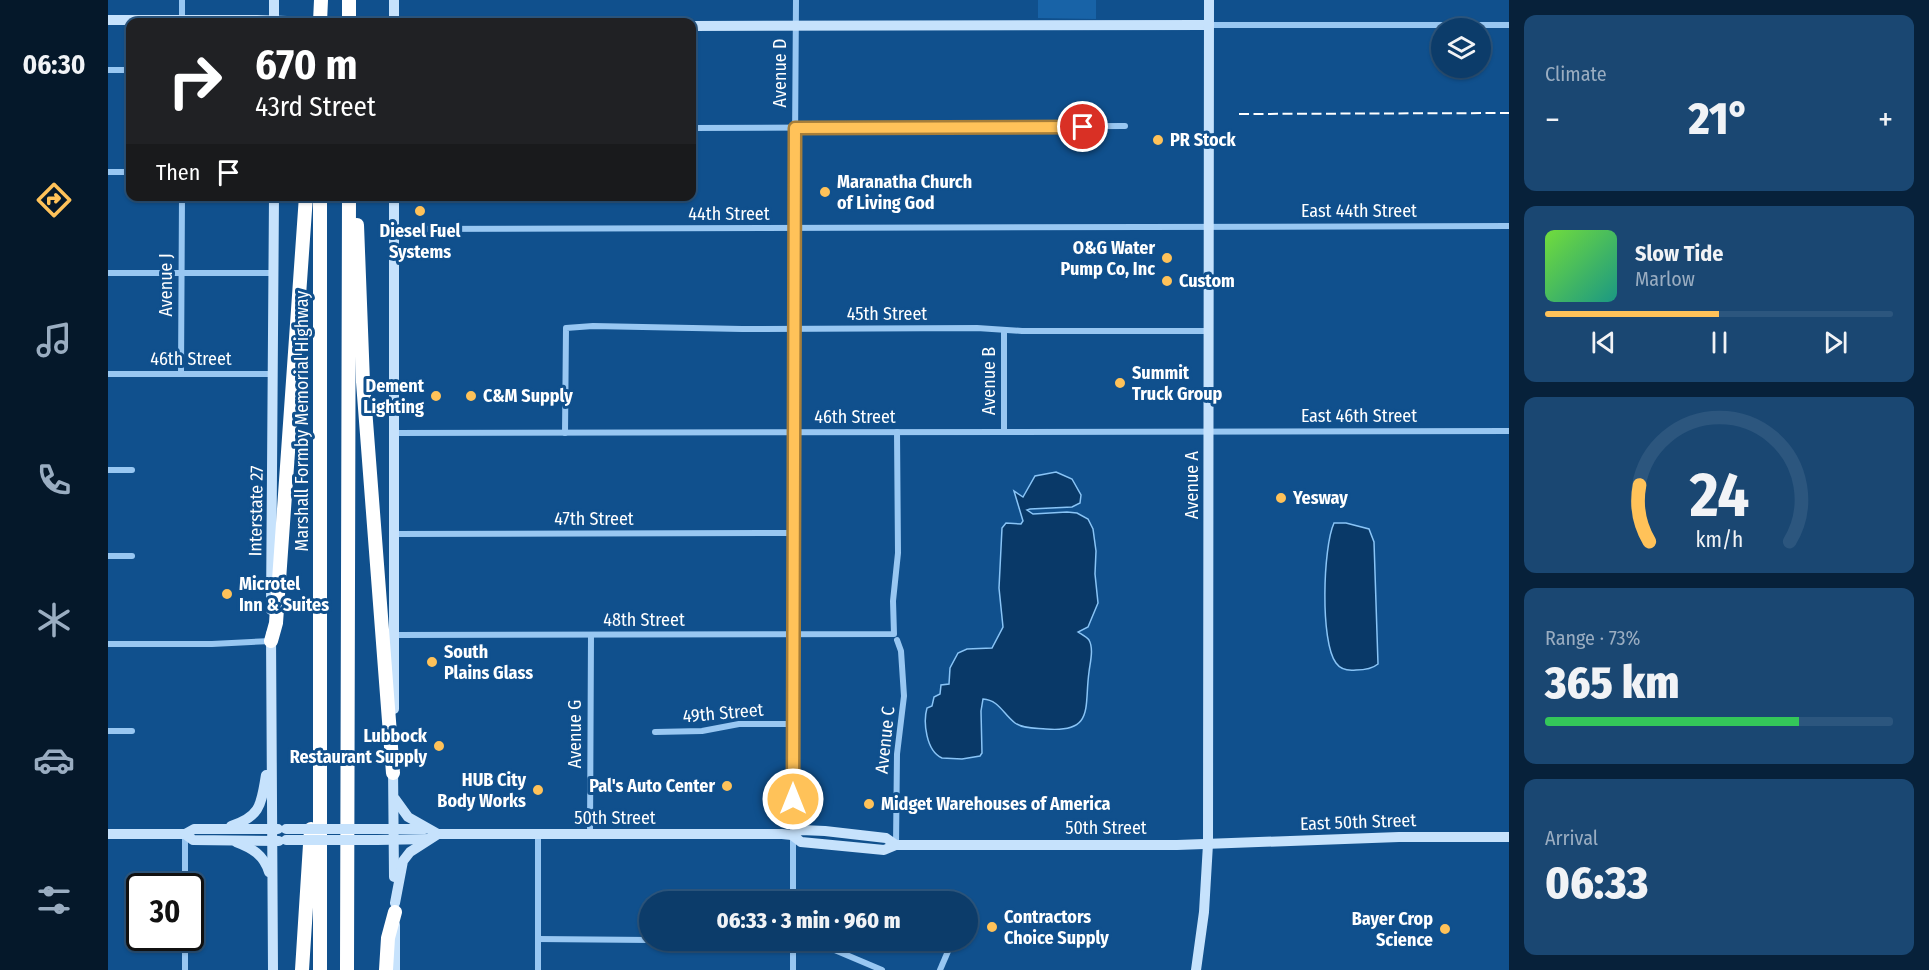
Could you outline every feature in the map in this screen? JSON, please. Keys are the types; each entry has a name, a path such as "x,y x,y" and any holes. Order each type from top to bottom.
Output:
{"highway":[{"path":"319,18 321,0"},
{"path":"272,640 277,611 306,201"},
{"name":"Marshall Formby Memorial Highway","path":"320,201 320,970"},
{"path":"346,970 349,201"},
{"path":"357,201 363,382 393,773"},
{"path":"302,970 321,719"},
{"path":"386,970 388,938 395,907"}],"main road":[{"path":"274,0 274,18"},
{"path":"394,0 394,18"},
{"name":"Avenue A","path":"1196,970 1204,912 1208,844 1209,0"},
{"path":"108,20 126,20"},
{"path":"696,26 1209,25"},
{"name":"Interstate 27","path":"273,970 271,745 274,201"},
{"path":"394,201 395,970"},
{"path":"213,829 241,823 255,814 261,805 271,745"},
{"path":"394,796 405,815 434,834 410,852 403,861 395,907"},
{"name":"50th Street","path":"108,834 185,834 194,829 286,829 377,834 792,835 801,843 884,850 896,845 1208,844"},
{"name":"50th Street","path":"185,834 193,840 272,841 377,834"},
{"name":"East 50th Street","path":"1208,844 1400,837 1509,837"},
{"path":"230,840 259,854 267,866 272,887"}],"street":[{"path":"182,0 182,18"},
{"name":"Avenue D","path":"793,891 793,329 796,0"},
{"path":"1209,25 1509,25"},
{"path":"108,70 126,70"},
{"path":"696,128 1125,126"},
{"path":"108,172 126,172"},
{"name":"Avenue J","path":"181,374 182,201"},
{"name":"East 44th Street","path":"1209,228 1509,226"},
{"name":"44th Street","path":"394,230 1209,228"},
{"path":"108,273 274,273"},
{"name":"45th Street","path":"565,433 566,327 1209,331"},
{"name":"Avenue B","path":"1004,330 1004,432"},
{"name":"46th Street","path":"108,374 274,374"},
{"name":"East 46th Street","path":"1209,433 1228,430 1509,431"},
{"name":"Avenue C","path":"896,845 897,754 904,696 901,651 896,637 893,601 898,553 897,432"},
{"name":"46th Street","path":"394,433 1209,433"},
{"path":"108,470 132,470"},
{"name":"47th Street","path":"394,534 794,533"},
{"path":"108,556 132,556"},
{"name":"48th Street","path":"394,635 896,637"},
{"name":"Avenue G","path":"590,834 591,635"},
{"path":"108,645 212,644 272,640"},
{"name":"49th Street","path":"656,732 702,731 739,724 793,724"},
{"path":"108,731 132,731"},
{"path":"185,834 185,873"},
{"path":"538,834 538,970"},
{"path":"538,939 639,940"},
{"path":"185,951 185,970"},
{"path":"793,951 793,970"},
{"path":"837,951 882,970"},
{"path":"940,970 950,951"}],"shaded area":[{"path":"1038,0 1096,0 1096,19 1038,18"},
{"path":"1056,472 1072,479 1081,495 1080,503 1072,507 1027,510 1033,514 1077,513 1088,519 1093,529 1098,603 1088,627 1078,632 1088,639 1091,648 1084,715 1073,727 1046,729 1026,727 1015,723 993,702 983,699 982,753 980,756 962,759 942,758 929,743 925,721 927,708 932,706 934,697 940,694 941,685 949,684 950,668 958,653 967,649 992,648 1003,627 999,588 1002,528 1006,523 1021,524 1023,521 1014,491 1023,497 1035,476"},
{"path":"1334,523 1346,523 1369,529 1374,542 1378,664 1368,669 1342,669 1331,652 1327,636 1325,594 1327,552"}],"railway":[{"path":"1239,114 1509,113"}],"place":[{"name":"PR Stock","path":"1158,140"},
{"name":"Maranatha Church of Living God","path":"825,192"},
{"name":"Diesel Fuel Systems","path":"420,211"},
{"name":"O&G Water Pump Co, Inc","path":"1167,258"},
{"name":"Custom","path":"1167,281"},
{"name":"Summit Truck Group","path":"1120,383"},
{"name":"Dement Lighting","path":"436,396"},
{"name":"C&M Supply","path":"471,396"},
{"name":"Yesway","path":"1281,498"},
{"name":"Microtel Inn & Suites","path":"227,594"},
{"name":"South Plains Glass","path":"432,662"},
{"name":"Lubbock Restaurant Supply","path":"439,746"},
{"name":"Pal's Auto Center","path":"727,786"},
{"name":"HUB City Body Works","path":"538,790"},
{"name":"Midget Warehouses of America","path":"869,804"},
{"name":"Contractors Choice Supply","path":"992,927"},
{"name":"Bayer Crop Science","path":"1445,929"}],"route":[{"path":"793,799 795,128 1083,127"}]}
